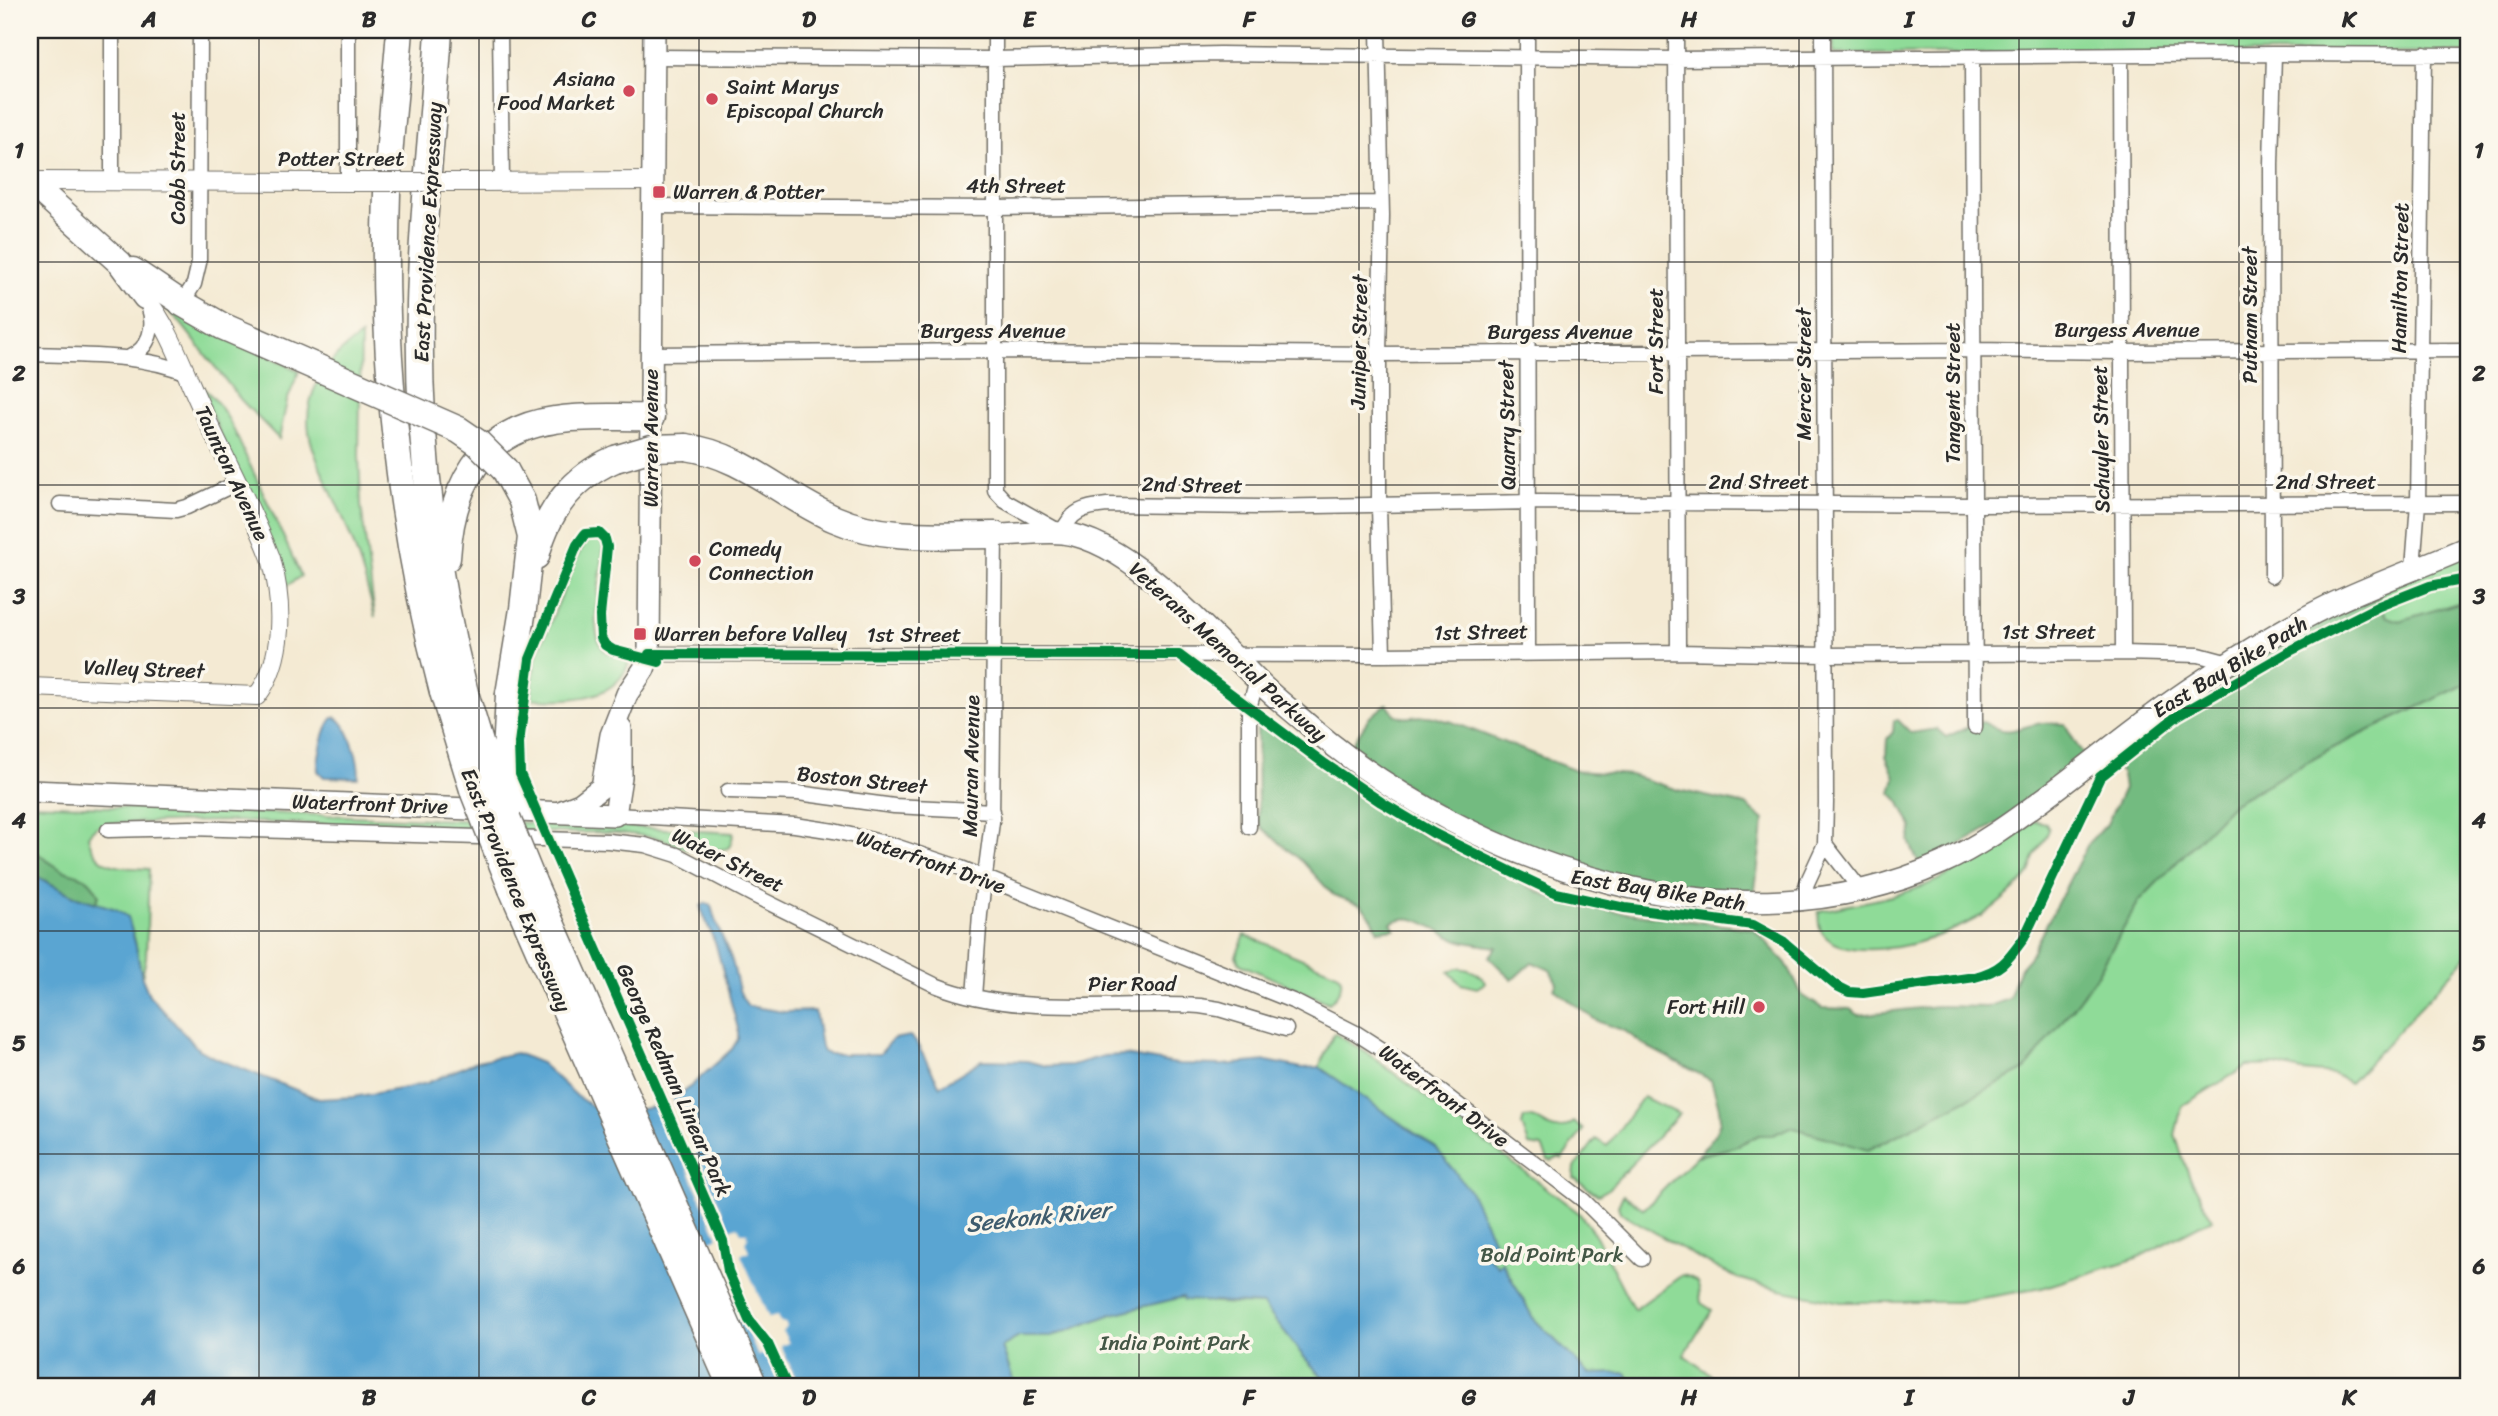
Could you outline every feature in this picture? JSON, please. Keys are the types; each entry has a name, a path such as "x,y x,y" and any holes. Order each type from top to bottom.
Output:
{"highway":[{"name":"East Providence Expressway","path":"400,30 388,166 386,302 401,485 411,547 454,692 708,1308"},
{"name":"East Providence Expressway","path":"439,30 423,252 420,378 429,501 452,636 454,692 466,771 490,836 708,1308"},
{"name":"Taunton Avenue","path":"30,182 120,264 145,297"},
{"name":"Taunton Avenue","path":"120,264 182,303"},
{"path":"182,303 238,333 459,430 478,443 505,470 522,501 529,524 531,550 509,694 506,740 509,791 532,880"},
{"path":"452,636 446,574 450,524 458,492 480,458 507,437 544,421 651,417"},
{"path":"523,608 539,544 557,506 588,474 615,458 652,448 686,447 715,453 733,460 825,515 858,528 914,535 995,535"},
{"path":"708,1308 731,1386"},
{"path":"708,1308 754,1386"}],"main road":[{"name":"Warren Avenue","path":"605,776 611,735 627,694 644,669 649,654 654,30"},
{"name":"Veterans Memorial Parkway","path":"995,535 1062,533 1099,546 1141,571 1165,590 1257,680 1326,740 1372,773 1466,829 1520,854 1575,873 1635,889 1712,900 1769,901 1860,890 1901,880 1945,863 2003,828 2229,663 2327,607 2413,568 2468,547"},
{"path":"615,815 621,776 621,712"},
{"path":"605,776 615,815"},
{"path":"561,812 597,793 605,776"},
{"name":"Waterfront Drive","path":"30,791 615,815"}],"street":[{"path":"112,30 112,181"},
{"name":"Cobb Street","path":"182,303 194,284 198,271 200,30"},
{"path":"348,30 354,182"},
{"path":"500,30 502,182"},
{"path":"995,30 995,490 1010,503 1062,533"},
{"name":"Juniper Street","path":"1378,30 1381,203 1379,506 1383,655"},
{"name":"Quarry Street","path":"1528,30 1528,652"},
{"name":"Fort Street","path":"1676,30 1678,652"},
{"name":"Mercer Street","path":"1803,898 1825,845 1823,30"},
{"path":"654,57 995,59 1220,54 1378,58 1676,59 2468,55"},
{"name":"Putnam Street","path":"2272,576 2273,54"},
{"name":"Hamilton Street","path":"2413,568 2418,503 2424,54"},
{"name":"Schuyler Street","path":"2121,57 2123,653"},
{"name":"Tangent Street","path":"1972,58 1975,727"},
{"name":"Potter Street","path":"30,182 652,181"},
{"name":"4th Street","path":"651,206 996,208 1381,203"},
{"path":"128,358 139,352 150,336 151,317 145,297"},
{"name":"Taunton Avenue","path":"145,297 168,332 266,545 274,570 277,591 275,664 257,696"},
{"name":"Burgess Avenue","path":"651,354 996,351 1378,355 1528,352 2468,350"},
{"path":"30,354 128,358 166,365 187,373"},
{"path":"60,504 176,510 237,484"},
{"name":"2nd Street","path":"1062,533 1076,512 1107,505 2468,503"},
{"name":"Mauran Avenue","path":"974,997 993,811 995,535"},
{"name":"1st Street","path":"649,654 2123,653 2199,654 2229,663"},
{"path":"1250,827 1249,708 1257,680"},
{"name":"Valley Street","path":"30,687 257,696"},
{"name":"Boston Street","path":"728,791 799,793 894,806 993,811"},
{"name":"Waterfront Drive","path":"615,815 822,829 901,847 1295,1002 1356,1033 1406,1065 1583,1200 1642,1259"},
{"name":"Water Street","path":"108,830 190,828 608,841 645,845 677,855 935,985 974,997"},
{"path":"1825,845 1860,890"},
{"name":"Pier Road","path":"974,997 1052,1005 1200,1006 1286,1028"}],"green space":[{"path":"1834,30 2468,30 2468,53 1833,54"},
{"path":"161,303 299,371 287,401 279,439 241,400 179,321"},
{"path":"361,336 361,505 375,617 353,544 319,464 309,428 309,412 317,383 336,357"},
{"path":"200,386 217,402 229,421 301,576 285,587"},
{"path":"588,537 597,537 603,545 596,617 600,644 607,653 630,659 615,684 603,691 575,698 531,699 535,660 577,557"},
{"path":"2468,546 2468,600 2399,621 2387,617 2370,588"},
{"path":"2370,588 2387,617 2399,621 2468,600 2468,683 2335,747 2235,802 2139,901 2095,978 2026,1069 1868,1150 1791,1127 1772,1135 1759,1135 1734,1147 1697,1156 1714,1136 1720,1121 1711,1080 1644,1045 1625,1031 1597,1021 1554,989 1557,983 1550,970 1532,962 1512,980 1489,957 1497,947 1458,940 1417,920 1400,919 1391,923 1395,929 1378,931 1361,905 1333,895 1303,862 1262,828 1258,819 1257,719 1427,838 1550,897 1589,908 1754,929 1786,963 1802,995 1822,1008 1850,1009 1859,1015 1937,1006 1987,1007 2009,999 2020,968 2029,958 2089,842 2107,824 2124,788 2122,774 2104,753 2196,683"},
{"path":"2468,683 2468,955 2350,1083 2333,1074 2276,1065 2247,1066 2182,1106 2175,1135 2189,1175 2212,1219 2137,1258 2042,1288 1958,1302 1841,1302 1737,1278 1620,1212 1618,1206 1623,1195 1644,1209 1697,1156 1734,1147 1759,1135 1772,1135 1791,1127 1868,1150 2026,1069 2095,978 2139,901 2235,802 2335,747"},
{"path":"1387,704 1400,717 1431,716 1450,721 1576,771 1631,775 1678,790 1746,805 1764,820 1754,897 1619,878 1463,824 1350,747 1370,717"},
{"path":"1894,720 1898,720 1911,733 1937,729 1946,737 1982,721 2006,731 2042,723 2065,724 2090,762 2055,791 1920,867 1909,841 1912,827 1899,801 1891,793 1895,777 1886,756 1887,739 1893,732"},
{"path":"30,804 616,826 733,833 732,843 728,848 697,851 661,839 606,832 230,821 104,824 95,828 88,836 92,847 103,861 120,867 149,869 146,958 142,978 135,941 127,922 110,908 95,903 99,896 84,877 61,869 30,849"},
{"path":"2034,821 2046,823 2049,829 2029,873 1993,908 1965,924 1912,944 1885,949 1852,948 1838,944 1826,937 1820,926 1819,911 1896,895 1936,881"},
{"path":"30,849 61,869 89,881 99,896 95,903 74,896 30,873"},
{"path":"1245,935 1339,974 1341,986 1338,993 1329,1003 1240,964 1236,956"},
{"path":"1457,968 1470,970 1485,983 1477,988 1461,984 1449,972"},
{"name":"Bold Point Park","path":"1334,1033 1370,1055 1579,1213 1596,1236 1634,1310 1682,1275 1693,1279 1699,1289 1701,1303 1712,1310 1684,1355 1726,1386 1633,1386 1626,1373 1589,1374 1533,1318 1502,1262 1498,1266 1484,1252 1436,1148 1319,1067"},
{"path":"1643,1097 1679,1114 1607,1190 1598,1195 1574,1178 1575,1167 1596,1139 1607,1146"},
{"path":"1524,1118 1531,1118 1558,1129 1574,1122 1583,1130 1562,1159 1560,1157 1552,1161 1548,1160 1542,1147 1529,1145 1522,1125"},
{"name":"India Point Park","path":"1183,1297 1214,1303 1263,1305 1331,1386 1015,1386 1002,1346 1019,1337 1051,1337 1112,1314"}],"water":[{"path":"334,717 344,726 353,744 358,778 324,777 318,771 322,742"},
{"name":"Seekonk River","path":"30,873 74,896 116,909 128,917 142,978 149,995 199,1050 319,1099 353,1097 406,1088 427,1083 477,1061 516,1053 541,1063 578,1097 601,1110 653,1107 681,1095 732,1049 738,1039 738,1029 716,945 701,909 706,903 711,906 731,958 739,989 748,1006 784,1012 815,1011 821,1047 823,1052 828,1054 880,1054 893,1039 910,1036 940,1086 982,1060 1027,1061 1046,1066 1072,1065 1104,1056 1125,1055 1177,1064 1222,1065 1267,1061 1302,1068 1319,1067 1436,1148 1470,1191 1494,1241 1484,1252 1498,1266 1502,1262 1533,1318 1589,1374 1626,1373 1633,1386 1331,1386 1263,1305 1184,1300 1183,1297 1112,1314 1051,1337 1019,1337 1002,1347 1015,1386 30,1386"}],"pier":[{"path":"671,1095 730,1229 738,1226 741,1233 747,1233 745,1242 749,1251 741,1255 769,1318 777,1316 787,1327 783,1332 789,1343 781,1346 799,1386 783,1386 768,1352 758,1356 710,1241 718,1237 658,1101"}],"cycle path":[{"name":"George Redman Linear Park","path":"659,662 613,650 605,645 601,638 600,616 607,547 605,539 599,533 585,534 577,545 530,659 519,743 520,774 718,1229 728,1271 749,1320 768,1344 787,1386"},
{"name":"East Bay Bike Path","path":"649,654 1179,655 1325,764 1433,833 1556,893 1625,908 1753,925 1784,942 1835,985 1849,992 1863,993 1975,977 1998,967 2009,958 2024,938 2100,777 2177,716 2292,650 2379,606 2430,586 2468,579"}],"place":[{"name":"Asiana Food Market","path":"629,91"},
{"name":"Saint Marys Episcopal Church","path":"712,99"},
{"name":"Warren & Potter","path":"659,192"},
{"name":"Comedy Connection","path":"695,561"},
{"name":"Warren before Valley","path":"640,634"},
{"name":"Fort Hill","path":"1759,1007"}]}
